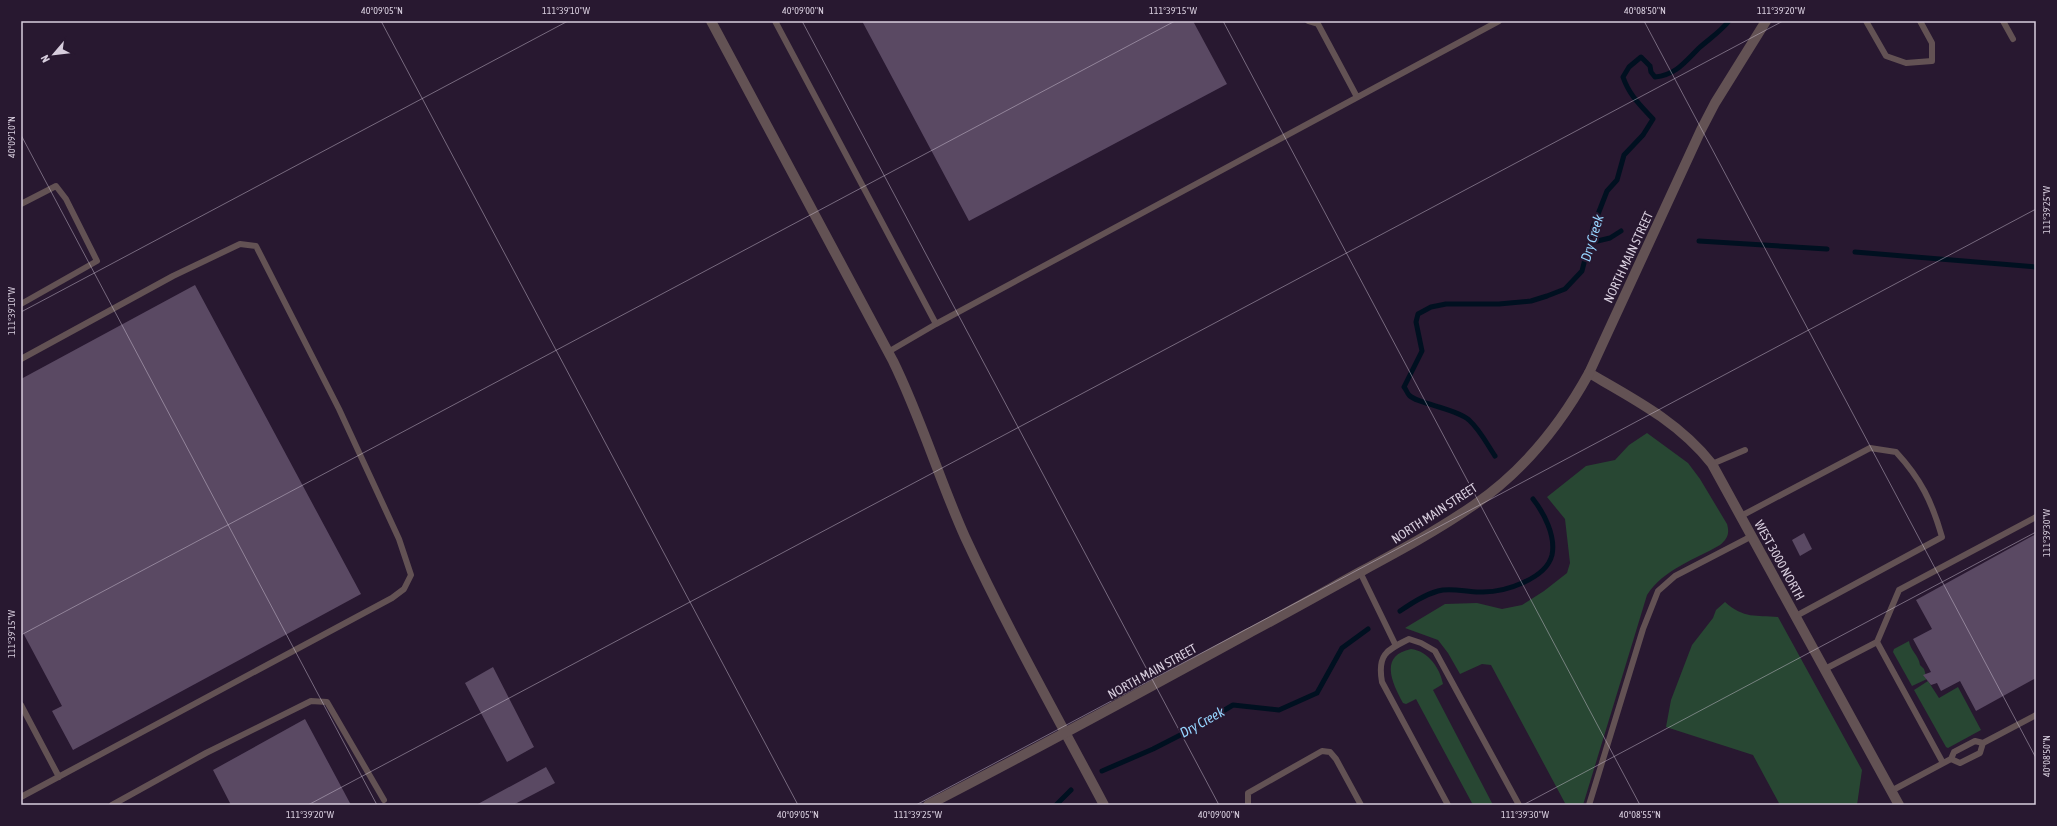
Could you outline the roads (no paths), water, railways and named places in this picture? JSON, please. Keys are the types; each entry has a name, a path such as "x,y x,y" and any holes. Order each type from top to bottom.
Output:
{"street":[{"path":"711,21 888,352 914,407 950,501 977,562 1104,805"},
{"name":"NORTH MAIN STREET","path":"928,805 1066,734 1417,541 1475,504 1510,475 1557,423 1589,373 1701,130 1715,103 1766,21"},
{"name":"WEST 3000 NORTH","path":"1589,373 1668,420 1693,442 1712,464 1899,805"}],"lane":[{"path":"774,21 936,324"},
{"path":"1308,21 1318,22 1357,97"},
{"path":"888,352 936,324 1499,21"},
{"path":"1866,21 1886,56 1906,63 1932,61 1932,43 1920,21"},
{"path":"2003,21 2013,39"},
{"path":"21,204 56,186 66,199 97,261 21,304"},
{"path":"21,359 173,276 240,244 256,246 339,409 399,539 411,575 404,589 392,598 21,797"},
{"path":"1741,516 1870,448 1896,452 1914,472 1934,510 1942,536 1796,616"},
{"path":"1712,464 1745,450"},
{"path":"1825,669 1877,642 1899,590 2036,517"},
{"path":"1589,805 1643,629 1658,591 1674,576 1752,536"},
{"path":"1360,572 1396,646"},
{"path":"1448,805 1382,682 1380,669 1382,658 1388,650 1409,639 1421,643 1435,651 1518,805"},
{"path":"1877,642 1943,763"},
{"path":"112,805 206,752 311,701 328,702 384,800"},
{"path":"21,705 59,777"},
{"path":"1891,791 1950,759 1954,752 1975,741 1983,743 2036,715"},
{"path":"1950,759 1960,763 1980,752 1983,743"},
{"path":"1248,805 1248,793 1322,751 1330,752 1336,759 1361,805"}],"waterway":[{"name":"Dry Creek","path":"1495,456 1480,433 1469,420 1455,412 1413,398 1408,394 1404,387 1422,351 1416,322 1418,314 1431,307 1446,304 1499,304 1531,301 1565,289 1582,271 1593,227 1607,191 1617,180 1624,155 1643,135 1653,119 1636,100 1623,77 1629,67 1641,57 1650,66 1651,72 1655,77 1669,74 1680,67 1729,21"},
{"path":"1589,243 1610,238 1621,231"},
{"path":"1699,241 1827,249"},
{"path":"1855,252 2036,267"},
{"name":"Dry Creek","path":"1400,611 1423,597 1438,591 1454,590 1483,592 1502,590 1524,582 1542,571 1552,555 1553,548 1551,533 1548,525 1533,499"},
{"name":"Dry Creek","path":"1102,771 1153,749 1198,726 1233,705 1279,710 1317,693 1342,648 1368,629"},
{"name":"Dry Creek","path":"1056,805 1071,790"}]}
